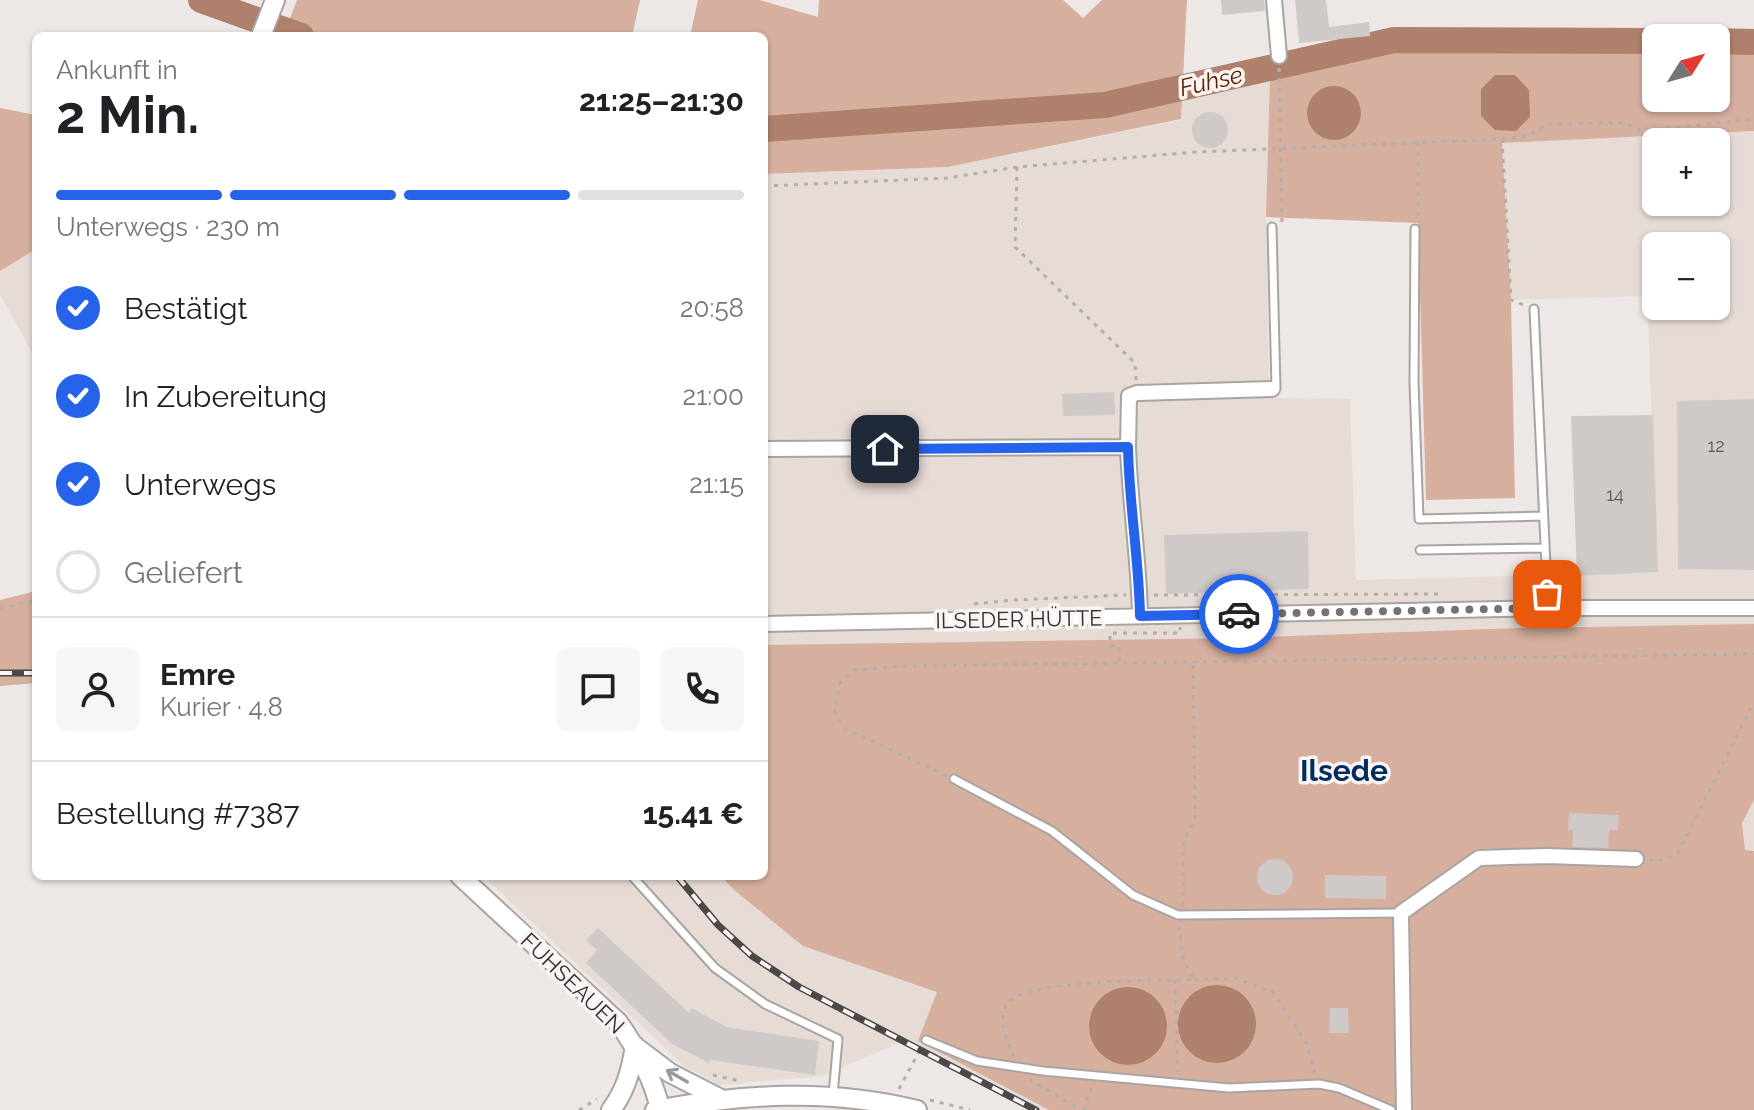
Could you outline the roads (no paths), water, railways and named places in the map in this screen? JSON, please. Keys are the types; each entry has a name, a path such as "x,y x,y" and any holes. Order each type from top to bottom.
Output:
{"street":[{"path":"1274,0 1279,56"},
{"path":"262,32 274,3"},
{"path":"1140,616 1137,536 1129,490 1129,396 1137,393 1272,389"},
{"path":"768,449 1128,447"},
{"name":"ILSEDER HÜTTE","path":"768,624 1548,608 1754,608"},
{"path":"1404,1110 1401,913 1479,858 1546,856 1636,859"},
{"name":"FUHSEAUEN","path":"464,880 618,1022 635,1046 656,1092 658,1110"},
{"path":"608,1102 620,1098 630,1074 635,1046 670,1073 723,1100"},
{"path":"658,1110 723,1100 833,1095 921,1104"}],"lane":[{"path":"1272,227 1276,389 1272,389"},
{"path":"1415,229 1414,383 1419,519 1543,516"},
{"path":"1534,309 1548,608"},
{"path":"1420,550 1545,548"},
{"path":"954,779 1052,831 1133,895 1181,915 1401,913"},
{"path":"636,880 715,968 765,1004 838,1039 833,1095"},
{"path":"926,1040 977,1061 1098,1076 1229,1088 1317,1085 1339,1088 1391,1110"}],"waterway":[{"name":"Fuhse","path":"201,0 290,32"},
{"name":"Fuhse","path":"768,129 1105,105 1394,40 1642,41"},
{"name":"Fuhse","path":"1730,41 1754,42"}],"railway":[{"path":"0,673 32,673"},
{"path":"680,880 718,925 752,956 799,987 1036,1110"}],"district":[{"name":"Ilsede","path":"1344,770"}]}
